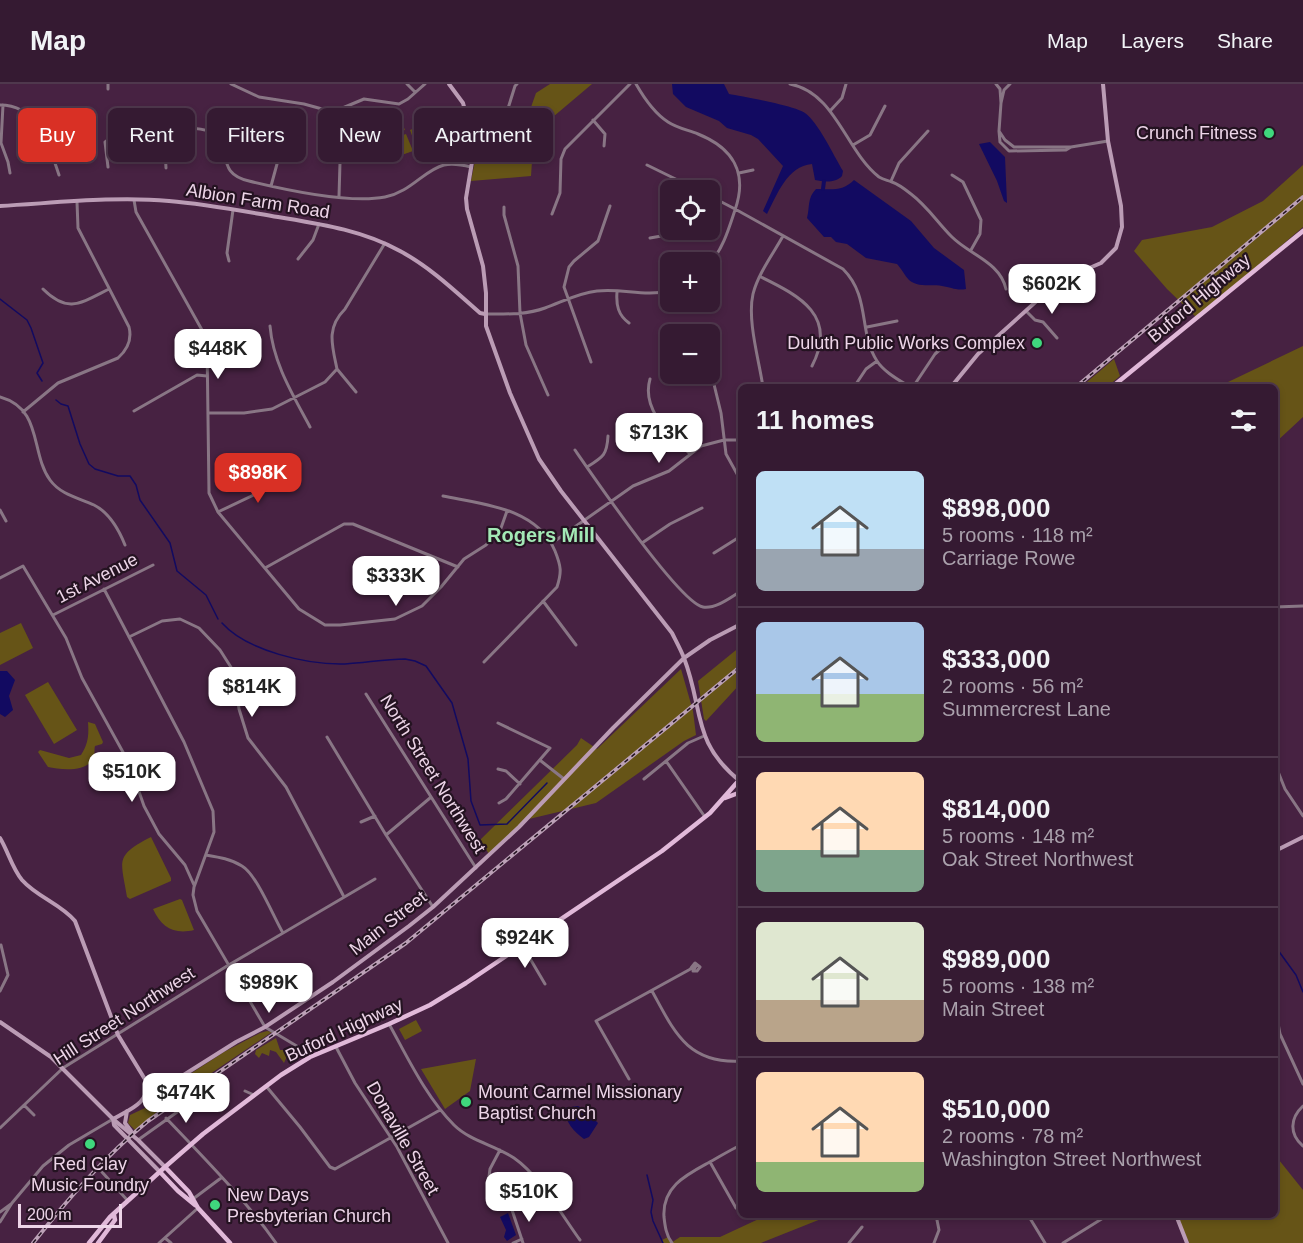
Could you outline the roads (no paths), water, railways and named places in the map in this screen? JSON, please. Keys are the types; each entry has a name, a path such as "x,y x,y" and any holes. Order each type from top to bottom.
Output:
{"main road":[{"name":"Buford Highway","path":"1117,384 1303,231"},
{"name":"Buford Highway","path":"91,1243 101,1234 102,1227 110,1217 191,1144 281,1075 310,1057 430,1005 662,851 705,818 738,782"},
{"path":"722,800 738,793"},
{"path":"165,1167 193,1199 197,1207"},
{"path":"160,1172 230,1243"},
{"name":"Buford Highway","path":"98,1243 115,1220 114,1215"}],"street":[{"path":"108,84 108,89"},
{"path":"231,84 239,85 259,97 314,106 333,112 364,99 399,104 425,84"},
{"path":"407,84 415,93"},
{"path":"449,84 465,108"},
{"path":"552,214 560,193 562,155 571,141 630,84"},
{"path":"636,84 646,101 669,123 709,139 723,148 734,162 739,173 740,191 729,228 717,252"},
{"path":"790,84 808,89 818,95 853,146 879,177 891,181 914,195 953,238 998,271 1004,280 1006,289"},
{"path":"830,111 843,98 846,84"},
{"path":"996,84 1000,89 1001,104"},
{"path":"1010,84 1004,90 999,131 1014,147 1071,147 1108,141"},
{"path":"953,384 978,354 1059,282 1101,263 1116,248 1122,227 1121,206 1108,141 1103,84"},
{"path":"508,108 515,85"},
{"path":"10,173 1,143 1,105 8,105 22,112 41,128 59,175"},
{"path":"853,146 870,135 885,106"},
{"path":"593,120 605,134 604,146"},
{"path":"195,128 213,132 222,145 227,167 232,174 243,180 339,196 384,197 410,187 435,168 446,165 471,167"},
{"path":"891,181 899,163 928,131"},
{"path":"108,139 105,142 108,167"},
{"path":"166,162 166,168"},
{"path":"271,186 276,162"},
{"path":"472,162 466,198 467,209 483,266 488,333 531,445 561,491 672,633 684,658 704,736 715,756 738,778"},
{"path":"339,196 340,163"},
{"path":"647,165 678,180"},
{"path":"739,173 753,170"},
{"path":"952,175 963,182 981,220 980,234 971,250"},
{"path":"134,200 136,212 207,343 209,493 218,512 299,609 325,625 395,619 409,614 422,606 464,559 486,545 501,528 507,511"},
{"name":"Albion Farm Road","path":"0,206 167,200 345,229 385,243 430,270 480,313 485,314"},
{"path":"720,201 843,269 853,279 859,292 868,337 877,361 892,375 907,384"},
{"path":"24,412 58,383 115,360 123,353 129,340 130,332 78,228 77,202"},
{"path":"504,207 504,215 518,266 520,313 530,357 548,395"},
{"path":"591,362 564,287 569,267 598,241 610,207"},
{"path":"229,261 226,253 233,210"},
{"path":"298,260 313,240 319,224"},
{"path":"650,238 660,236"},
{"path":"763,384 751,311 753,295 760,277 783,236"},
{"path":"356,392 337,369 332,330 337,317 345,309 385,243"},
{"path":"760,277 799,299 816,315 821,335 819,352 812,366"},
{"path":"43,289 55,302 67,305 86,300 109,289"},
{"path":"485,314 520,313 545,308 567,297 598,291 641,294 660,292"},
{"path":"617,292 618,310 622,318 629,323"},
{"path":"1026,311 1031,317 1043,322 1057,338"},
{"path":"867,327 897,321"},
{"path":"270,326 273,349 310,427"},
{"path":"914,384 935,354 943,347"},
{"path":"856,384 866,369 877,361"},
{"path":"208,413 258,412 272,409 325,382 337,369"},
{"path":"134,411 197,375 207,376"},
{"path":"650,379 646,391 655,414 690,454"},
{"path":"714,384 721,414 726,454 738,476"},
{"path":"0,397 14,403 24,412 34,430 50,480 70,496 105,512 119,530 125,545"},
{"path":"587,467 602,458 607,450 608,436"},
{"path":"552,543 633,486 669,471 701,446 724,440 738,440"},
{"path":"575,450 642,543 695,604 711,607 738,593"},
{"path":"218,512 289,478"},
{"path":"443,496 507,511 531,520 552,543 559,561 561,574 557,587 483,662"},
{"path":"642,543 670,524 702,508"},
{"path":"0,510 6,520"},
{"path":"265,568 345,524 353,524 459,567"},
{"path":"714,553 738,538"},
{"name":"1st Avenue","path":"53,615 153,565"},
{"path":"0,578 23,566 66,638 82,678 129,763 144,806 159,834 185,865 195,886"},
{"path":"104,589 184,742 213,811 214,832 193,895 196,911 265,1027 300,1047 310,1057"},
{"path":"543,601 576,645"},
{"path":"1278,607 1303,606"},
{"path":"129,637 162,621 180,619 199,628 220,650 234,672 239,709 248,738 286,787 344,896 375,879"},
{"name":"Main Street","path":"12,1203 34,1175 65,1147 143,1100 147,1090 163,1088 236,1042 265,1027 333,982 433,907 566,780 605,736 684,658 710,640 738,626"},
{"name":"North Street Northwest","path":"366,694 476,868"},
{"path":"498,723 550,748 520,784 499,803"},
{"path":"644,779 688,743 704,736"},
{"path":"327,737 433,907"},
{"path":"541,760 566,780"},
{"path":"666,761 705,818"},
{"path":"498,769 506,771 520,784"},
{"path":"1278,773 1285,789 1303,816"},
{"path":"386,835 430,798"},
{"path":"361,822 375,816"},
{"path":"1278,850 1303,837"},
{"path":"0,838 21,879 65,910 75,921 118,1035 144,1077 147,1090"},
{"path":"206,855 228,860 244,867 255,880 283,933"},
{"name":"Hill Street Northwest","path":"0,1128 63,1068 344,896"},
{"path":"0,991 8,975 1,945"},
{"path":"522,945 545,984"},
{"path":"629,1079 596,1021 696,966"},
{"path":"652,991 675,1034 688,1046 705,1056 722,1061 738,1061"},
{"path":"0,1022 42,1050 63,1068 165,1167"},
{"path":"389,1024 440,1110 467,1135 513,1157 527,1169 580,1240"},
{"path":"1278,1036 1290,1054 1303,1084"},
{"name":"Donaville Street","path":"336,1046 355,1083 391,1138 448,1243"},
{"path":"266,1086 330,1167 335,1170 440,1110"},
{"path":"245,1091 254,1095"},
{"path":"24,1105 34,1115"},
{"path":"138,1140 187,1105"},
{"path":"1303,1106 1297,1111 1292,1127 1295,1136 1303,1146"},
{"path":"127,1111 125,1123 132,1134"},
{"path":"113,1119 114,1125 160,1172"},
{"path":"166,1119 256,1216 276,1243"},
{"path":"672,1243 666,1231 664,1212 669,1192 683,1176 738,1147"},
{"path":"500,1150 490,1169 489,1177 499,1195 512,1210 523,1241 513,1243"},
{"path":"710,1162 736,1208"},
{"path":"102,1172 128,1201"},
{"path":"193,1199 221,1178"},
{"path":"0,1212 12,1203"},
{"path":"0,1222 12,1203"},
{"path":"159,1243 197,1207"},
{"path":"934,1243 939,1230 937,1218"},
{"path":"1030,1218 1045,1243"},
{"path":"1063,1243 1100,1218"},
{"path":"1177,1218 1187,1243"},
{"path":"849,1243 862,1227"},
{"path":"165,1238 171,1243"}],"waterway":[{"path":"823,189 824,181"},
{"path":"0,299 27,320 43,363 37,373 42,381"},
{"path":"56,400 68,406 89,464 95,469 118,476 130,476 136,485 140,500 170,543 177,571 206,595 218,619"},
{"path":"222,623 233,633 262,649 296,659 330,664 405,659 426,666 452,703 468,759 471,801 480,825 507,824 547,783"},
{"path":"1278,950 1296,975 1303,992"},
{"path":"647,1175 653,1200 651,1212 653,1221 663,1243"}],"railway":[{"path":"1080,384 1303,197"},
{"path":"33,1243 87,1179 148,1121 406,943 738,668"}],"place":[{"name":"Crunch Fitness","path":"1269,133"},
{"name":"Duluth Public Works Complex","path":"1037,343"},
{"name":"Mount Carmel Missionary Baptist Church","path":"466,1102"},
{"name":"Red Clay Music Foundry","path":"90,1144"},
{"name":"New Days Presbyterian Church","path":"215,1205"}],"district":[{"name":"Rogers Mill","path":"541,535"}]}
